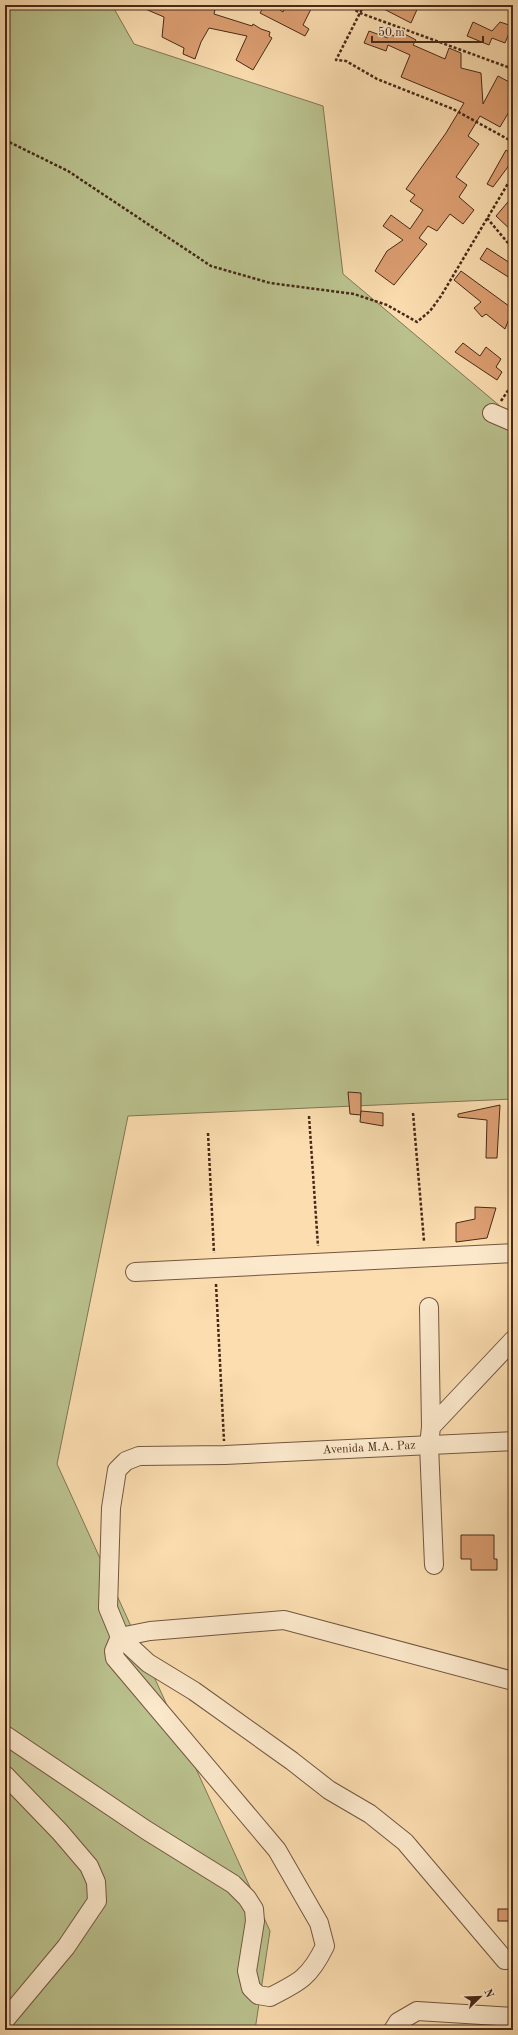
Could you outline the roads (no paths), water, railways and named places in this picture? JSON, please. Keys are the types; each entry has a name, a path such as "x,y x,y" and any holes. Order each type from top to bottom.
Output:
{"street":[{"path":"492,413 513,422"},
{"path":"135,1272 513,1253"},
{"path":"429,1307 430,1436 434,1565"},
{"path":"430,1436 513,1340"},
{"name":"Avenida M.A. Paz","path":"120,1637 108,1608 111,1508 117,1470 126,1461 139,1456 225,1455 430,1436 513,1441"},
{"path":"120,1637 150,1631 284,1620 513,1681"},
{"path":"5,1735 146,1830 233,1884 247,1898 254,1909 255,1921 247,1971 251,1988 258,1995 270,1998 299,1983 317,1964 325,1946 319,1923 277,1850 115,1658 114,1651 120,1637"},
{"path":"120,1637 148,1663 194,1691 292,1761 329,1790 370,1814 405,1842 510,1964"},
{"path":"5,1775 60,1832 89,1866 96,1882 97,1901 66,1947 5,2020"},
{"path":"393,2030 398,2022 417,2011 513,2016"}]}
